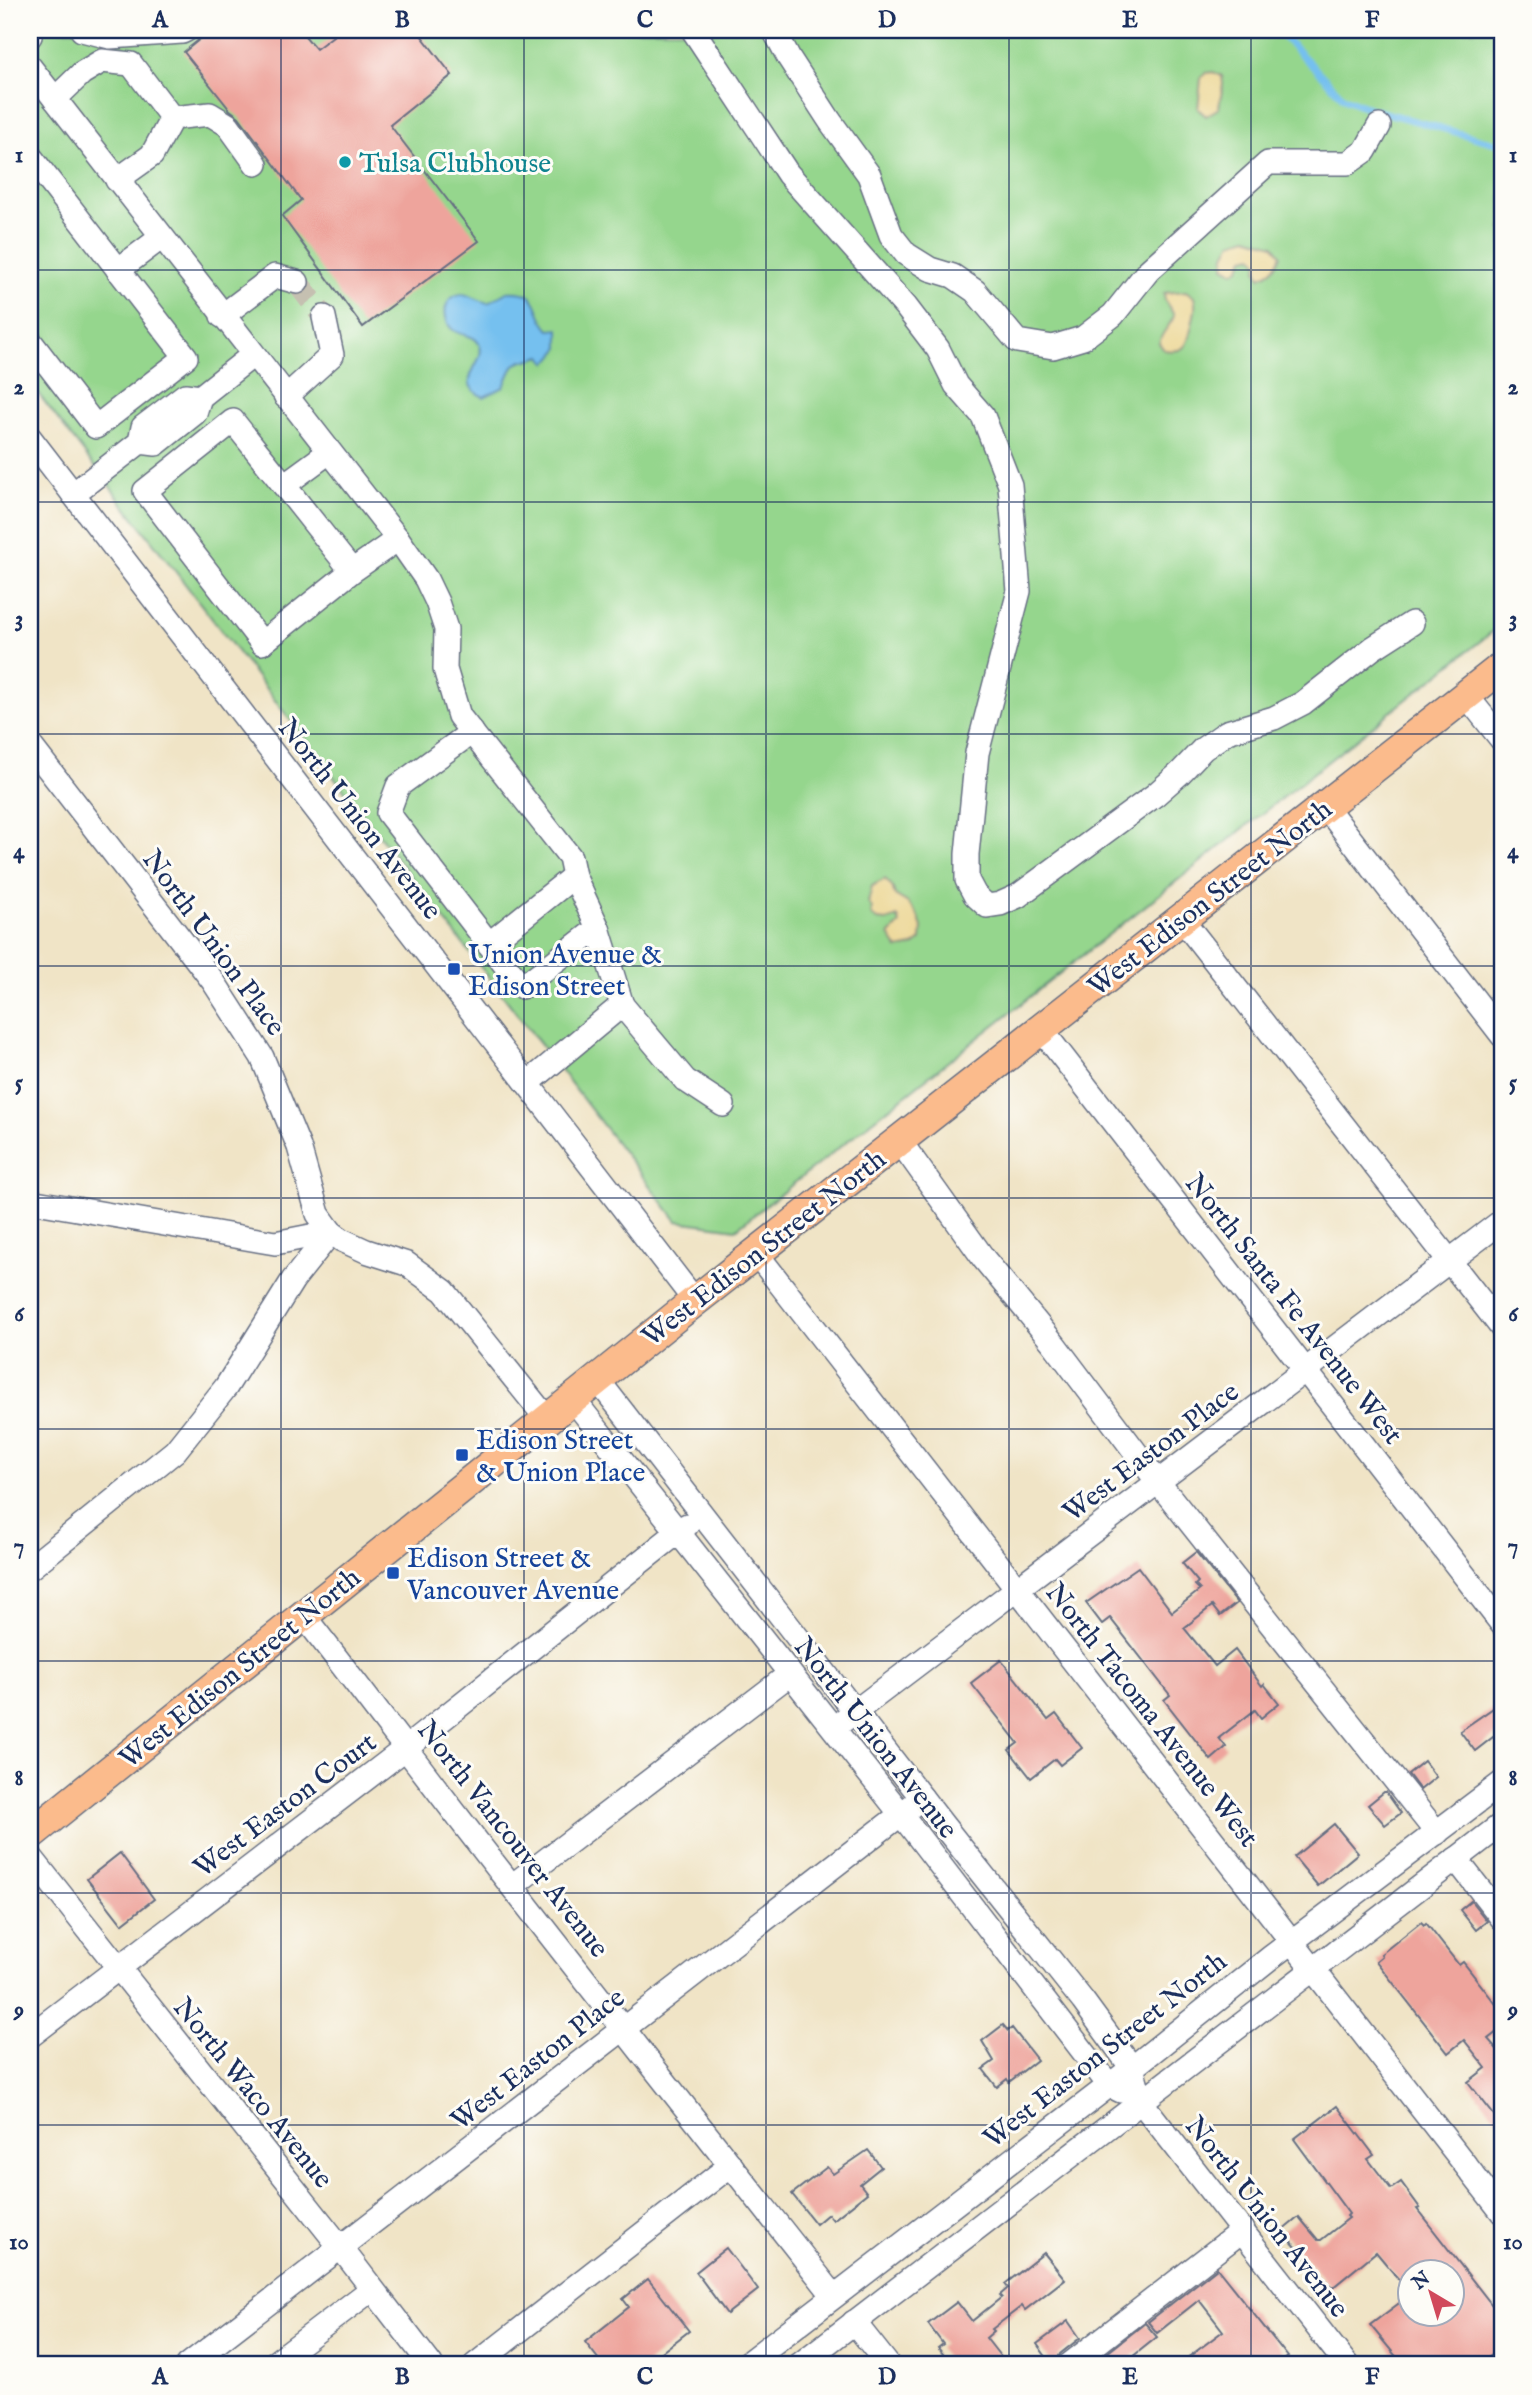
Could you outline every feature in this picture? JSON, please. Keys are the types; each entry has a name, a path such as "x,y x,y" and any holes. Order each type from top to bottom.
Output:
{"main road":[{"name":"West Edison Street North","path":"30,1835 756,1252 1502,667"}],"street":[{"path":"30,30 30,36"},
{"path":"82,30 110,37 186,30"},
{"path":"693,30 788,174 906,307 937,349 956,385 983,416 1010,485 1019,591 977,753 967,853 967,880 975,895 987,906 1018,896 1155,794 1203,749 1227,732 1274,718 1303,703 1373,648 1412,623"},
{"path":"774,30 830,121 864,166 891,235 906,254 930,269 953,276 975,291 1017,341 1053,347 1083,338 1113,315 1148,271 1268,163 1348,163 1365,151 1378,126"},
{"path":"55,99 82,73 102,61 131,64 172,118"},
{"path":"30,67 398,539 426,579 446,629 445,669 460,716 570,857 574,876 598,928 622,1005 685,1080 723,1105"},
{"path":"172,118 210,114 228,125 256,164"},
{"path":"117,180 152,155 172,118"},
{"path":"30,156 186,357 96,427 30,341"},
{"path":"118,270 162,237"},
{"path":"222,316 275,276 297,282"},
{"path":"286,397 332,355 324,317"},
{"path":"73,494 140,442 156,444 195,413 200,397 253,355"},
{"path":"352,571 233,421 145,491 262,643 352,571 398,539"},
{"name":"North Union Avenue","path":"30,438 695,1301"},
{"path":"284,485 329,452"},
{"path":"1466,695 1502,740"},
{"path":"472,732 398,786 388,813 522,987 598,928"},
{"name":"North Union Place","path":"30,745 240,1021 262,1057 279,1094 299,1147 318,1213 331,1232"},
{"path":"1325,806 1502,1035"},
{"path":"489,944 574,876"},
{"path":"1181,918 1502,1328"},
{"path":"528,1083 622,1005"},
{"name":"North Santa Fe Avenue West","path":"1041,1029 1502,1624"},
{"path":"899,1140 984,1259 1054,1344 1158,1482 1437,1833"},
{"path":"30,1201 275,1243 331,1232 366,1251 407,1264 444,1290 547,1419"},
{"name":"West Easton Place","path":"833,1729 1502,1221"},
{"path":"30,1569 175,1451 226,1387 293,1280 331,1232"},
{"name":"North Tacoma Avenue West","path":"756,1252 1502,2212"},
{"name":"North Union Avenue","path":"597,1379 1083,2001 1132,2068 1142,2103 1347,2365"},
{"name":"North Union Avenue","path":"573,1399 676,1533 901,1814 1109,2085 1142,2103"},
{"name":"West Easton Court","path":"30,2036 406,1748 703,1513"},
{"name":"North Vancouver Avenue","path":"303,1615 834,2296"},
{"path":"512,1886 790,1674"},
{"name":"West Easton Street North","path":"745,2365 1132,2068 1292,1941 1502,1783"},
{"name":"West Easton Place","path":"188,2365 922,1798"},
{"path":"799,2365 1502,1824"},
{"name":"North Waco Avenue","path":"30,1856 431,2365"},
{"path":"1456,1859 1502,1918"},
{"path":"475,2365 731,2165"},
{"path":"1069,2365 1243,2230"},
{"path":"857,2277 879,2304"},
{"path":"272,2365 372,2289"},
{"path":"806,2318 827,2344"},
{"path":"854,2322 888,2365"}],"green space":[{"path":"30,30 1502,30 1502,624 736,1229 677,1221 30,383"}],"sand":[{"path":"1213,72 1222,76 1223,84 1219,108 1206,116 1198,109 1201,78 1206,73"},
{"path":"1247,237 1274,245 1281,255 1273,269 1260,277 1258,263 1253,256 1244,258 1234,272 1224,267 1225,255 1232,242"},
{"path":"1186,291 1194,297 1195,304 1187,342 1182,349 1164,350 1159,343 1174,315 1165,301 1164,293"},
{"path":"885,879 892,886 895,895 908,903 917,914 922,927 921,940 913,946 898,949 889,935 900,924 898,917 886,921 877,920 871,915 872,908 868,903 872,886"}],"water":[{"path":"507,292 519,292 532,298 550,330 559,329 559,349 547,363 542,356 513,366 504,387 484,397 470,386 470,379 481,352 480,346 473,338 452,329 445,311 449,301 458,295 468,295 488,303"}],"building":[{"name":"Tulsa Clubhouse","path":"211,30 300,30 316,49 341,30 417,30 452,75 390,125 479,241 363,327 282,216 301,200 239,117 230,110 184,52"},
{"path":"1196,1552 1237,1603 1220,1616 1212,1606 1184,1628 1215,1666 1235,1650 1262,1686 1264,1684 1279,1703 1261,1718 1255,1710 1219,1738 1226,1747 1211,1760 1164,1700 1170,1695 1110,1618 1102,1624 1086,1603 1138,1567 1172,1612 1200,1590 1195,1585 1198,1582 1182,1563"},
{"path":"1001,1660 1048,1720 1056,1714 1082,1748 1060,1765 1055,1759 1031,1778 1009,1750 1018,1743 971,1683"},
{"path":"1502,1702 1502,1730 1475,1751 1460,1731"},
{"path":"1424,1761 1436,1777 1420,1790 1408,1774"},
{"path":"1384,1792 1401,1813 1385,1825 1368,1805"},
{"path":"1334,1824 1358,1853 1318,1886 1294,1857"},
{"path":"120,1853 154,1899 122,1924 87,1879"},
{"path":"1471,1901 1487,1921 1476,1930 1460,1910"},
{"path":"1421,1922 1424,1925 1426,1923 1459,1965 1463,1962 1502,2012 1502,2028 1488,2039 1502,2055 1502,2125 1468,2082 1486,2068 1464,2040 1448,2053 1376,1961"},
{"path":"1003,2025 1008,2031 1012,2028 1037,2060 1009,2082 1007,2079 997,2087 983,2069 994,2061 982,2041"},
{"path":"1337,2106 1374,2155 1368,2159 1391,2189 1401,2182 1420,2208 1417,2209 1455,2258 1396,2258 1396,2276 1376,2252 1332,2288 1282,2231 1299,2217 1318,2240 1321,2240 1349,2218 1349,2214 1294,2139"},
{"path":"868,2150 881,2167 860,2184 867,2193 833,2220 828,2214 816,2224 792,2194 827,2167 833,2174"},
{"path":"726,2248 758,2290 727,2314 696,2272"},
{"path":"1044,2253 1065,2279 1025,2310 1022,2306 992,2329 994,2331 986,2338 1007,2365 952,2365 938,2348 943,2344 928,2324 957,2302 972,2321 1002,2297 1000,2295 1008,2288 1005,2284"},
{"path":"1217,2268 1288,2357 1277,2365 1178,2365 1223,2331 1199,2300 1157,2333 1148,2322"},
{"path":"1466,2272 1502,2318 1502,2347 1479,2365 1403,2365 1370,2325 1396,2306 1396,2328 1466,2328"},
{"path":"648,2279 689,2331 645,2365 603,2365 585,2342 629,2307 623,2299"},
{"path":"1068,2321 1080,2338 1060,2354 1055,2365 1052,2365 1037,2344"},
{"path":"1145,2323 1157,2337 1122,2365 1092,2365"}],"waterway":[{"path":"1277,30 1344,98 1368,108 1502,145"}],"tunnel":[{"path":"297,282 324,317"}],"place":[{"name":"Tulsa Clubhouse","path":"345,162"},
{"name":"Union Avenue & Edison Street","path":"454,969"},
{"name":"Edison Street & Union Place","path":"462,1455"},
{"name":"Edison Street & Vancouver Avenue","path":"393,1573"}]}
